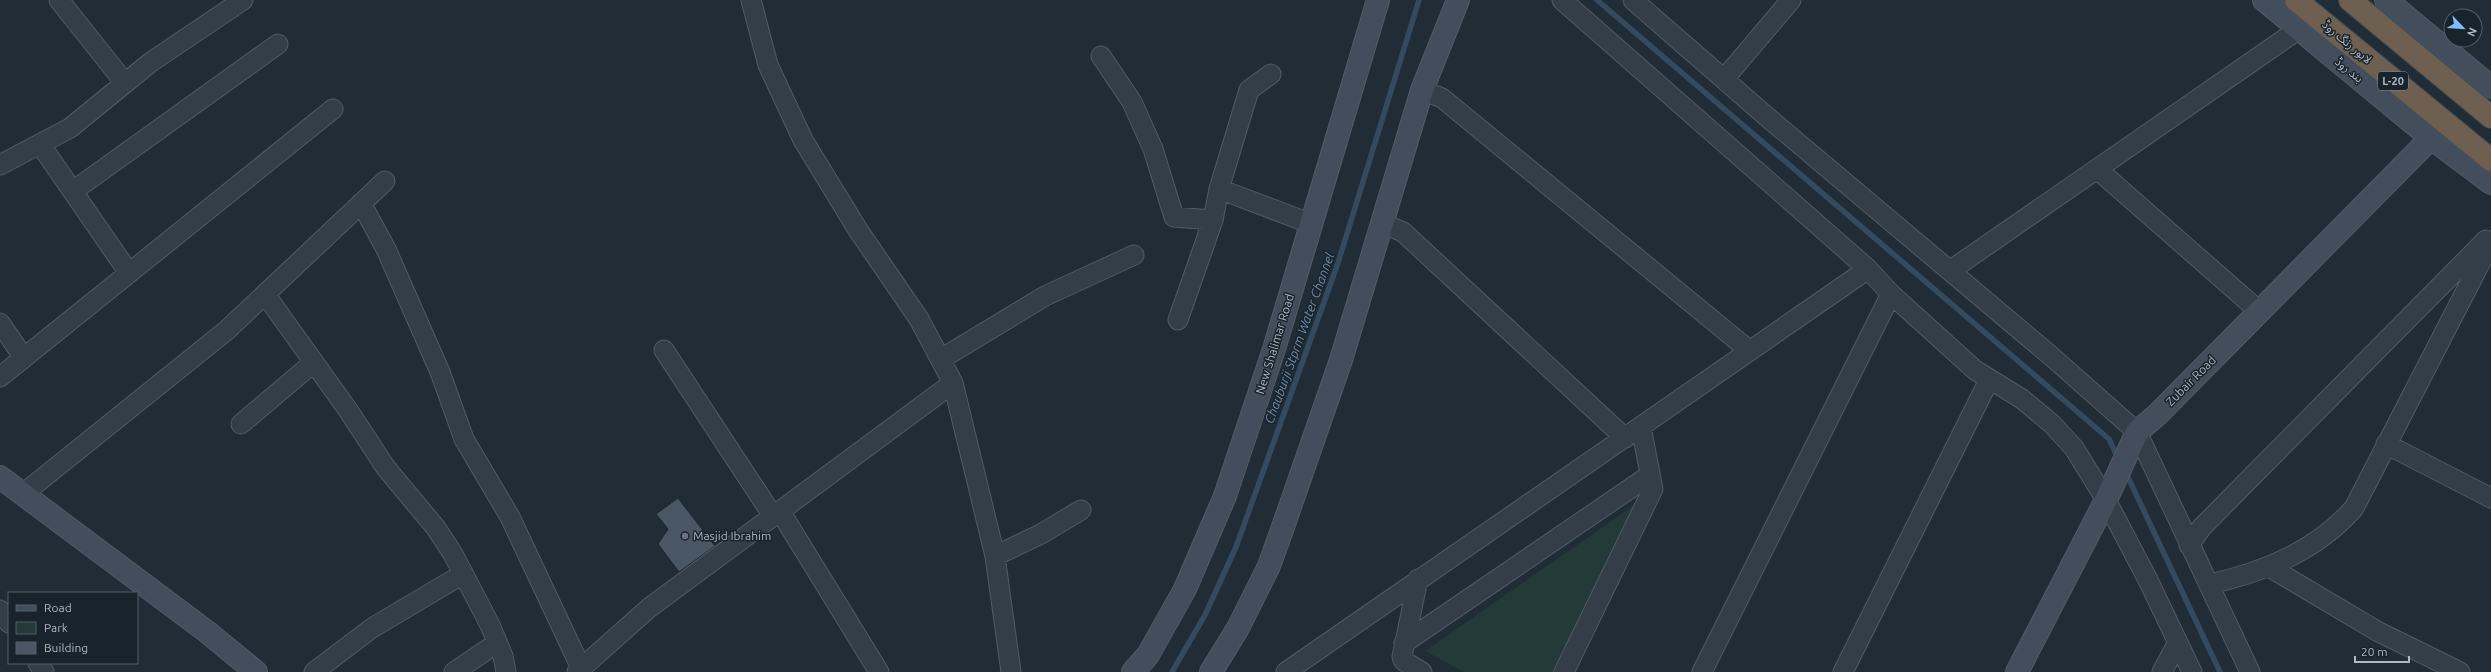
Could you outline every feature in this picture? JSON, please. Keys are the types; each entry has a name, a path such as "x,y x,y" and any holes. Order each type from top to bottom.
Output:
{"highway":[{"name":"لاہور رنگ روڈ","path":"2296,0 2491,160"},
{"path":"2350,0 2491,117"}],"street":[{"path":"59,0 125,83"},
{"path":"0,165 70,128 150,62 243,0"},
{"path":"751,0 768,65 802,140 858,230 919,319 953,383 995,556 1011,672"},
{"name":"New Shalimar Road","path":"1133,672 1148,655 1185,589 1211,532 1246,436 1312,224 1378,0"},
{"path":"1211,672 1238,628 1269,566 1338,367 1422,90 1458,0"},
{"path":"1562,0 1868,269 1891,294 1975,370 2022,399 2052,424 2074,448 2108,496 2192,672"},
{"path":"1633,0 1724,79 1951,270 2133,440 2210,584 2250,672"},
{"path":"1724,79 1791,0"},
{"name":"بند روڈ","path":"2264,0 2431,138 2491,183"},
{"path":"2386,0 2491,87"},
{"path":"1951,270 2300,29"},
{"path":"73,191 278,44"},
{"path":"1101,56 1132,102 1153,150 1174,217 1213,220"},
{"path":"1178,320 1213,220 1219,189 1249,90 1271,74"},
{"path":"1422,90 1442,98 1750,351"},
{"path":"0,377 333,109"},
{"name":"Zubair Road","path":"2017,672 2108,496 2133,440 2431,138"},
{"path":"40,144 129,273"},
{"path":"2097,169 2259,312"},
{"path":"256,672 206,631 8,488 227,330 385,181"},
{"path":"1219,189 1312,224"},
{"path":"361,203 386,249 440,372 464,439 510,517 579,670 649,608 953,383"},
{"path":"1382,223 1403,232 1625,438"},
{"path":"2190,545 2202,527 2491,235"},
{"path":"2210,584 2257,573 2269,567 2321,539 2341,523 2354,508 2386,444 2439,346 2491,242"},
{"path":"941,359 1045,296 1134,255"},
{"path":"1286,672 1418,579 1642,427 1868,269"},
{"path":"265,294 386,468 436,528 464,574 497,643 506,672"},
{"path":"1702,672 1891,294"},
{"path":"0,323 24,358"},
{"path":"664,350 776,514 879,672"},
{"path":"240,424 313,362"},
{"path":"1843,672 1989,380"},
{"path":"1564,672 1653,489 1642,427"},
{"path":"2386,444 2491,498"},
{"path":"1404,644 1650,475"},
{"path":"995,556 1041,534 1081,510"},
{"path":"2269,567 2377,631 2460,672"},
{"path":"314,672 372,628 464,574"},
{"path":"1418,579 1404,644 1404,661 1422,672"},
{"path":"0,610 8,622"},
{"path":"2162,672 2178,642"},
{"path":"454,672 497,643"}],"green space":[{"path":"1643,499 1557,672 1464,672 1425,651"}],"building":[{"name":"Masjid Ibrahim","path":"678,498 715,546 679,572 658,544 668,529 656,514"}],"waterway":[{"name":"Chauburji Stprm Water Channel","path":"1172,672 1205,615 1236,547 1338,263 1419,0"},
{"path":"1597,0 2109,439 2118,458"},
{"path":"2126,473 2220,672"}],"place":[{"name":"Masjid Ibrahim","path":"685,536"}]}
